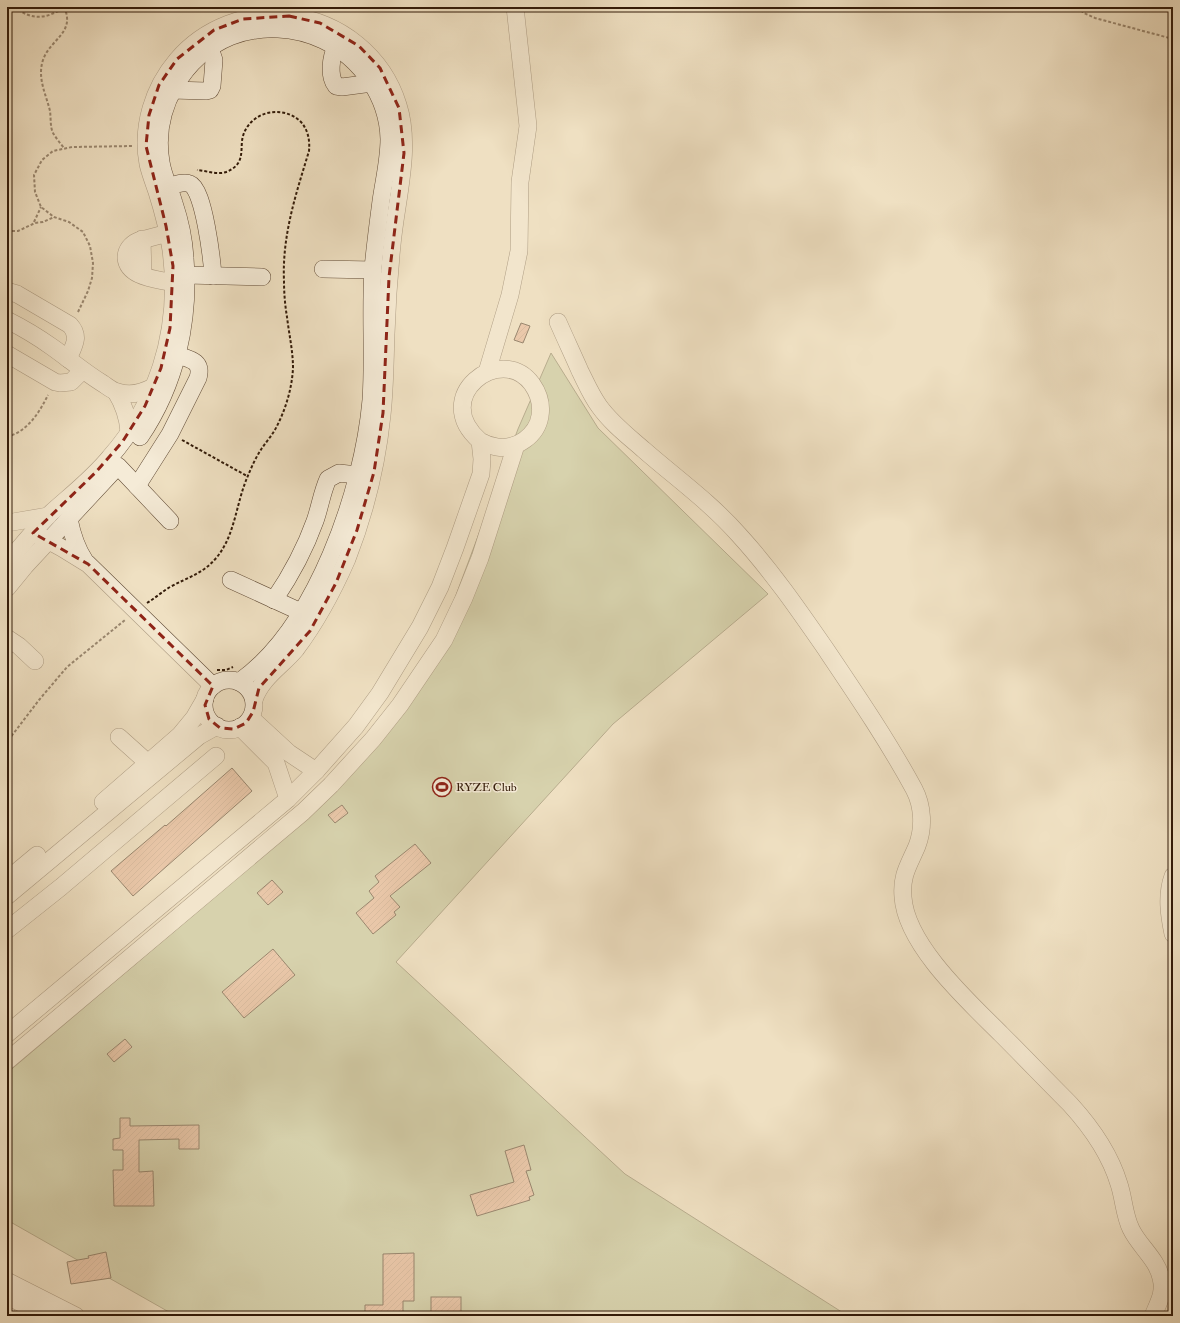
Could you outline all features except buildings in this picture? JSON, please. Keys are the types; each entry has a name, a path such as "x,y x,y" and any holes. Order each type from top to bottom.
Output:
{"street":[{"path":"487,372 510,295 519,251 520,182 528,126 515,7"},
{"path":"7,588 25,566 118,466 140,438 154,414 169,381 178,355 185,315 180,279 174,242 148,162 146,146 146,130 153,100 159,86 177,59 200,38 228,24 259,16 289,16 320,23 334,29 353,41 370,56 380,68 394,94 399,108 404,138 404,153 394,222 386,330 378,383 346,516 321,575 301,612 293,626 269,657 260,666 237,674 232,680 219,682 208,689 187,727 170,745 7,880"},
{"path":"69,519 77,547 88,564 136,611 208,689 206,712 209,719 217,726 226,729 234,729 245,722 254,706 256,694 262,683 292,654 310,631 324,607 347,558 364,508 374,472 381,428 372,308 373,270 381,201 387,166 389,137 384,109 372,83 354,61 336,47 319,38 305,33 277,29 263,29 242,33 222,41 210,48 188,67 172,90 162,117 160,138 160,159 179,221 174,242"},
{"path":"336,47 333,52 331,63 333,81 336,86 342,87 372,83"},
{"path":"172,90 210,90 212,86 214,60 210,48"},
{"path":"168,187 186,183 189,183 195,187 208,233 213,276"},
{"path":"174,242 142,239 133,243 126,255 130,269 143,276 180,279 213,276 262,277"},
{"path":"323,269 373,270"},
{"path":"7,563 48,516 96,472 110,457 129,432 145,406 161,368 180,279"},
{"path":"7,294 10,292 17,294 70,325 75,330 76,337 68,359"},
{"path":"7,320 33,335 68,359 82,371 116,392 135,394 153,387"},
{"path":"558,322 598,405 618,427 722,516 757,554 805,620 863,705 908,778 919,800 922,819 920,838 908,864 903,887 904,908 911,927 932,959 957,990 1070,1104 1097,1138 1117,1178 1126,1216 1131,1229 1159,1271 1162,1292 1153,1316"},
{"path":"7,354 55,382 71,382 82,371"},
{"path":"137,486 170,434 185,406 199,374 198,365 195,361 178,355"},
{"path":"506,370 515,372 530,382 536,389 540,398 540,412 537,426 528,437 516,445 498,447 488,445 473,435 467,427 463,414 463,400 466,391 472,383 487,372 506,370"},
{"path":"116,392 125,407 129,432"},
{"path":"7,1034 288,799 316,771 356,726 380,693 401,660 440,587 453,555 481,474 482,459 480,441"},
{"path":"7,1061 303,812 331,785 373,740 400,705 444,640 464,598 480,558 516,445"},
{"path":"118,466 170,520"},
{"path":"274,600 294,569 302,552 316,518 328,479 339,473 357,475"},
{"path":"7,522 48,516"},
{"path":"33,533 88,564"},
{"path":"230,580 301,612"},
{"path":"7,638 19,646 35,661"},
{"path":"237,674 249,689 254,700"},
{"path":"245,722 316,771"},
{"path":"245,722 276,763 288,799"},
{"path":"7,896 199,736 217,726"},
{"path":"118,737 148,763"},
{"path":"7,930 164,801 216,756"},
{"path":"145,782 164,801"},
{"path":"1173,876 1169,898 1169,917 1173,934"},
{"path":"7,1281 76,1316"},
{"path":"7,1296 47,1316"}],"path":[{"path":"14,7 30,15 41,17 49,16 64,7 67,19 66,28 46,54 42,62 41,73 42,84 50,111 52,132 64,148"},
{"path":"1077,7 1084,13 1095,18 1173,40"},
{"path":"7,745 10,738 39,700 67,667 136,611 168,588 200,572 218,556 230,536 240,496 247,476 261,449 277,426 288,400 293,368 284,298 284,260 289,220 294,198 309,151 310,143 308,135 305,128 294,117 287,113 264,113 258,116 247,127 242,142 242,155 240,161 232,170 217,174 196,170"},
{"path":"70,325 88,291 92,278 93,263 90,246 83,232 69,222 54,217 41,207 35,192 34,175 42,160 53,151 64,148 146,146"},
{"path":"34,223 41,207"},
{"path":"7,231 18,231 34,223 43,222 54,217"},
{"path":"7,437 22,430 32,421 55,382"},
{"path":"170,434 247,476"},
{"path":"208,689 216,670 226,670 237,674"}],"highlighted area":[{"path":"289,16 320,23 359,46 380,68 399,108 404,153 389,277 383,413 374,472 357,530 336,583 310,631 259,688 253,712 246,723 234,729 220,728 209,719 205,705 213,686 88,564 33,533 96,472 123,441 145,406 161,368 170,328 173,266 166,226 146,146 149,115 159,85 177,59 214,30 243,19"}],"green space":[{"name":"RYZE Club","path":"551,353 598,428 768,594 613,724 396,962 625,1174 848,1316 176,1316 7,1220 7,1073 231,883 368,739 440,638 518,429"}],"place":[{"name":"RYZE Club","path":"442,787"}]}
